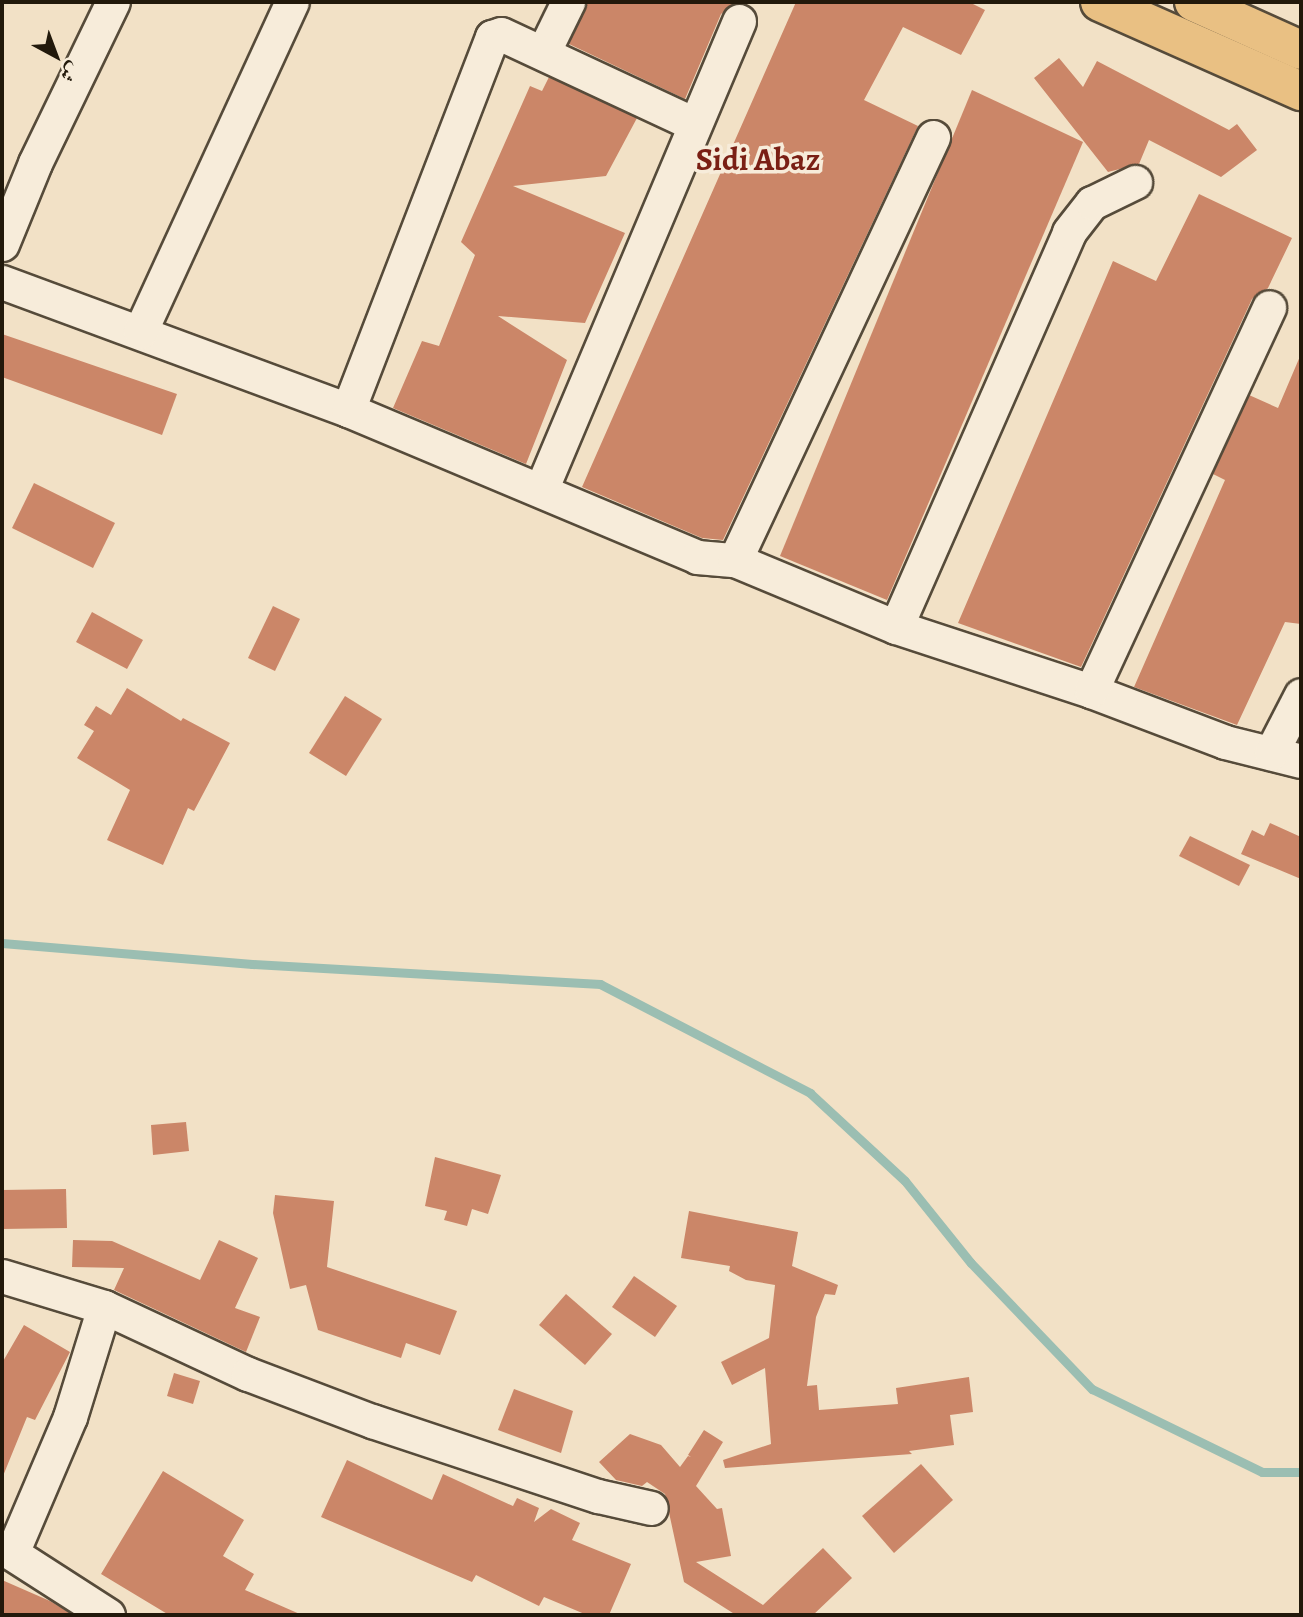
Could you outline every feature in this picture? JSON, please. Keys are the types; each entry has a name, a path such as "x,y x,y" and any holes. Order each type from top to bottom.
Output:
{"highway":[{"path":"1100,2 1301,91"},
{"path":"1194,2 1301,50"}],"street":[{"path":"2,244 35,163 113,2"},
{"path":"140,332 292,2"},
{"path":"543,53 568,2"},
{"path":"541,490 739,21"},
{"path":"348,410 485,46 500,34 694,124"},
{"path":"735,560 933,137"},
{"path":"896,627 1069,232 1092,203 1135,182"},
{"path":"2,282 348,410 697,557 735,560 896,627 1091,691 1225,742 1286,757 1301,695"},
{"path":"1091,691 1269,307"},
{"path":"2,1276 104,1307 248,1374 372,1422 585,1492 651,1508"},
{"path":"104,1307 70,1417 7,1550 108,1615"}],"building":[{"path":"587,2 737,2 721,14 685,99 569,44"},
{"path":"796,2 969,2 985,10 961,55 903,27 864,100 918,126 723,540 702,538 582,487"},
{"path":"1059,58 1083,87 1097,61 1229,130 1237,124 1257,150 1221,177 1149,140 1139,164 1108,172 1034,78"},
{"path":"549,77 637,118 606,176 513,186 625,233 585,323 498,316 567,360 526,464 393,408 422,341 439,346 475,255 461,242 530,86 542,91"},
{"path":"972,90 1083,142 887,600 780,556"},
{"path":"1199,194 1292,238 1268,288 1252,299 1081,667 958,623 1113,261 1156,281"},
{"path":"2,334 177,394 162,435 2,377"},
{"path":"1301,354 1301,624 1285,622 1237,725 1134,687 1225,480 1213,474 1249,395 1278,408"},
{"path":"34,483 115,523 93,568 12,528"},
{"path":"273,606 300,619 275,671 248,658"},
{"path":"92,612 143,640 127,669 76,642"},
{"path":"127,688 181,721 183,718 230,743 194,811 188,808 163,865 107,840 130,790 77,758 94,731 84,725 96,706 111,715"},
{"path":"345,696 382,719 346,776 309,753"},
{"path":"1270,823 1301,837 1301,879 1241,854 1252,830 1264,836"},
{"path":"1190,836 1250,865 1239,886 1179,856"},
{"path":"186,1122 189,1151 153,1155 151,1125"},
{"path":"435,1157 501,1175 488,1214 472,1209 467,1226 444,1220 447,1211 425,1206"},
{"path":"66,1189 67,1228 2,1229 2,1190"},
{"path":"275,1195 334,1201 327,1267 457,1311 440,1355 406,1343 401,1358 318,1330 306,1285 290,1289 273,1213"},
{"path":"689,1211 798,1232 792,1266 838,1285 835,1295 825,1294 816,1317 807,1386 817,1385 819,1410 898,1404 896,1388 969,1377 973,1412 950,1415 954,1445 909,1451 912,1454 725,1468 723,1460 771,1444 765,1368 732,1385 721,1362 769,1338 775,1285 746,1280 729,1271 730,1266 681,1258"},
{"path":"73,1240 112,1241 200,1280 219,1240 258,1258 235,1308 260,1317 246,1352 114,1290 124,1268 72,1267"},
{"path":"634,1276 677,1306 655,1337 612,1307"},
{"path":"566,1294 612,1334 585,1365 539,1325"},
{"path":"24,1325 70,1352 35,1420 27,1417 3,1476 2,1363"},
{"path":"174,1373 200,1381 193,1404 167,1396"},
{"path":"514,1389 573,1411 561,1453 498,1430"},
{"path":"704,1430 723,1442 696,1486 717,1509 722,1508 731,1556 696,1562 763,1605 823,1548 852,1578 813,1615 736,1615 684,1582 665,1494 647,1482 642,1486 616,1480 599,1462 630,1434 661,1445 680,1467 688,1456 691,1457 688,1455"},
{"path":"347,1460 432,1500 443,1474 513,1506 517,1498 539,1508 534,1522 551,1509 580,1523 572,1540 631,1564 609,1615 587,1615 544,1597 539,1606 476,1575 472,1582 321,1517"},
{"path":"921,1464 953,1500 894,1553 862,1516"},
{"path":"163,1471 244,1520 223,1556 254,1574 245,1590 302,1615 169,1615 101,1574"},
{"path":"2,1580 50,1601 73,1615 2,1615"}],"waterway":[{"path":"2,943 252,964 600,984 810,1093 905,1181 971,1263 1092,1389 1262,1472 1301,1472"}],"district":[{"name":"Sidi Abaz","path":"758,159"}]}
